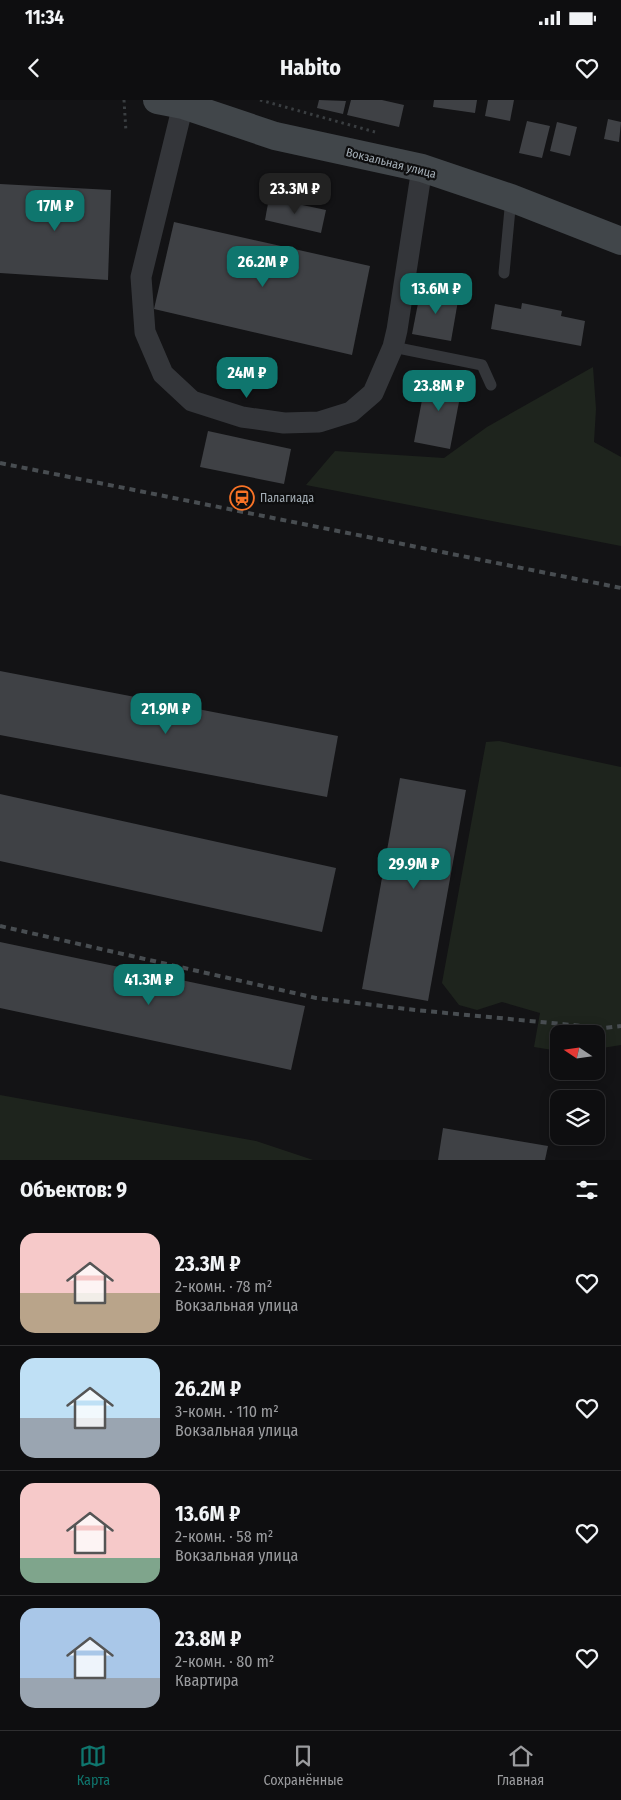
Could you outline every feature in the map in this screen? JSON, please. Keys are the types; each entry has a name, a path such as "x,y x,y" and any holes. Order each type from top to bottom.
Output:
{"main road":[{"name":"Вокзальная улица","path":"157,100 184,103 274,136 422,168 511,198 621,241"}],"street":[{"path":"184,103 141,277 146,332 163,374 192,401 242,417 284,423 318,422 351,412 373,393 393,347 422,168"}],"lane":[{"path":"504,274 511,198"},
{"path":"393,347 482,365 491,385"}],"path":[{"path":"124,100 126,132"}],"shaded area":[{"path":"593,367 596,409 594,442 621,457 621,546 306,485 335,451 444,458 487,427"},
{"path":"499,741 621,767 621,1045 605,1048 605,1025 550,1025 550,1050 534,1047 540,1013 502,1002 477,1010 459,1005 442,983 486,742"},
{"path":"0,1095 256,1141 313,1160 0,1160"}],"building":[{"path":"319,100 346,101 343,114 317,108"},
{"path":"351,100 382,100 404,105 399,127 347,115"},
{"path":"434,100 477,100 475,113 433,107"},
{"path":"488,100 514,100 510,121 485,116"},
{"path":"608,119 621,122 619,142 604,139"},
{"path":"527,121 550,126 542,158 519,153"},
{"path":"557,122 577,127 570,156 550,151"},
{"path":"0,184 111,190 108,280 0,273"},
{"path":"269,198 326,210 321,233 265,220"},
{"path":"174,222 370,266 352,355 154,309"},
{"path":"421,288 459,295 451,341 412,334"},
{"path":"522,303 562,311 561,316 585,321 581,346 491,329 495,304 521,309"},
{"path":"427,374 463,381 450,449 414,442"},
{"name":"Палагиада","path":"208,431 291,449 284,484 200,467"},
{"path":"0,671 338,736 327,797 0,735"},
{"path":"400,778 466,790 428,1001 362,989"},
{"path":"0,794 336,868 322,932 0,861"},
{"path":"0,942 305,1006 291,1070 0,1008"},
{"path":"443,1128 548,1146 545,1160 438,1160"}],"railway":[{"path":"0,463 621,588"},
{"path":"0,926 316,998 415,1010 604,1028 621,1026"}],"place":[{"name":"Палагиада","path":"242,498"}]}
